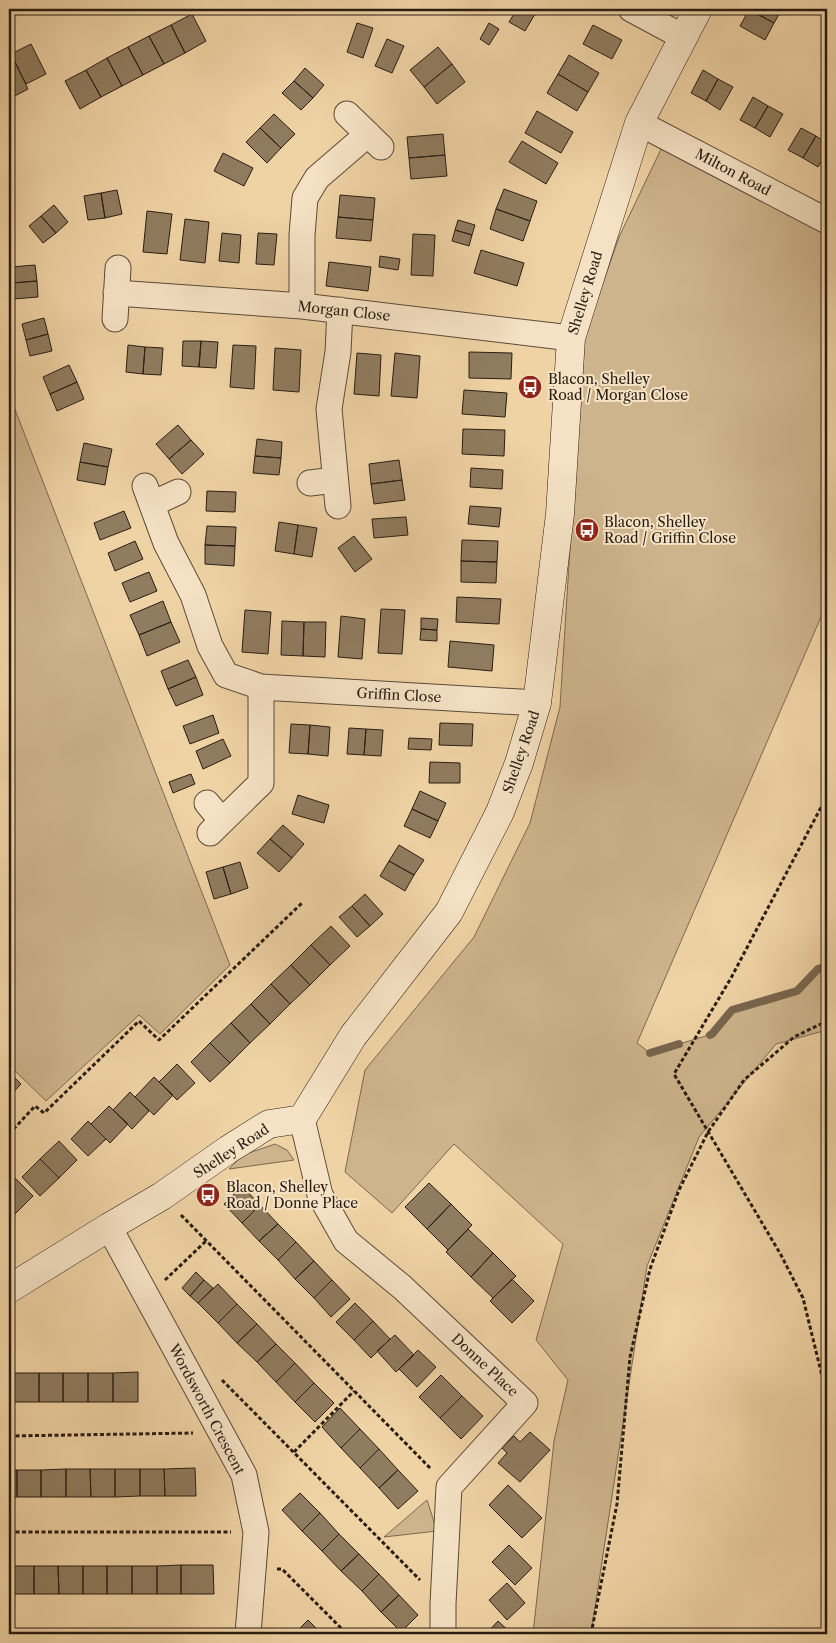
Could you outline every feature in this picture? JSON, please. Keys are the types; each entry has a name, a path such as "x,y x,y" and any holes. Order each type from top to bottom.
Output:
{"street":[{"path":"631,9 682,37"},
{"name":"Shelley Road","path":"9,1289 162,1196 229,1149 269,1124 302,1119 353,1036 449,912 500,812 519,763 537,703 560,514 570,338 639,123 698,9"},
{"path":"302,306 302,236 305,198 316,178 374,141 347,114"},
{"name":"Milton Road","path":"639,123 827,221"},
{"path":"115,319 118,268"},
{"name":"Morgan Close","path":"116,293 302,306 570,338"},
{"path":"338,506 329,409 338,352 340,310"},
{"path":"310,483 335,480"},
{"name":"Griffin Close","path":"178,492 149,495 166,543 193,595 210,646 226,676 261,687 537,703"},
{"path":"213,819 262,783 261,687"},
{"name":"Donne Place","path":"302,1119 320,1195 346,1241 402,1287 525,1403 449,1487"},
{"name":"Wordsworth Crescent","path":"109,1227 244,1475 256,1532 248,1634"},
{"path":"443,1634 449,1487"}],"path":[{"path":"827,796 731,978 674,1074 781,1255 803,1298 827,1396"},
{"path":"9,1134 35,1106 44,1113 140,1020 160,1040 303,902"},
{"path":"591,1634 617,1504 630,1357 650,1269 679,1190 708,1132 744,1080 794,1037 827,1021"},
{"path":"162,1196 449,1487"},
{"path":"147,1296 206,1241"},
{"path":"218,1375 443,1604"},
{"path":"294,1452 354,1391"},
{"path":"9,1436 220,1432"},
{"path":"9,1532 256,1532"},
{"path":"254,1569 282,1569 347,1634"}],"shaded area":[{"path":"662,147 827,230 827,603 637,1043 650,1053 712,1034 732,1010 797,991 818,969 827,967 827,1030 776,1044 699,1137 647,1266 591,1634 533,1634 554,1441 568,1380 536,1340 563,1244 454,1144 392,1213 345,1172 365,1070 474,937 530,823 560,707 583,341 619,237"},
{"path":"9,394 230,965 160,1034 139,1015 46,1101 9,1065"},
{"path":"275,1144 287,1150 294,1160 229,1169 243,1155"},
{"path":"427,1500 437,1531 384,1537"}],"building":[{"path":"517,9 538,9 525,31 509,22"},
{"path":"749,9 782,9 774,23"},
{"path":"749,10 774,23 765,40 740,26"},
{"path":"192,14 206,41 185,53 171,25"},
{"path":"357,23 373,28 363,58 347,52"},
{"path":"489,23 499,29 489,45 480,39"},
{"path":"171,25 185,53 164,64 149,36"},
{"path":"593,25 622,40 612,59 583,44"},
{"path":"149,36 164,64 143,75 128,47"},
{"path":"387,39 404,46 392,73 375,66"},
{"path":"31,44 46,74 26,84 11,54"},
{"path":"128,47 143,75 122,86 107,58"},
{"path":"438,47 452,64 424,87 410,70"},
{"path":"569,55 599,73 588,92 558,74"},
{"path":"107,58 122,86 101,97 86,70"},
{"path":"14,60 28,89 9,99 9,62"},
{"path":"452,64 465,82 437,104 424,87"},
{"path":"305,68 324,85 313,98 294,81"},
{"path":"86,70 101,97 80,109 65,81"},
{"path":"703,70 718,79 706,101 691,93"},
{"path":"558,74 588,92 577,111 547,93"},
{"path":"718,79 733,87 720,110 706,101"},
{"path":"294,81 313,98 301,110 282,93"},
{"path":"753,97 768,106 755,128 740,120"},
{"path":"768,106 783,114 770,137 755,128"},
{"path":"537,111 573,132 561,153 525,133"},
{"path":"274,114 295,134 281,148 260,128"},
{"path":"260,128 281,148 267,163 246,142"},
{"path":"801,128 816,136 803,158 788,150"},
{"path":"443,134 445,155 409,158 407,137"},
{"path":"816,136 827,143 827,151 818,167 803,158"},
{"path":"522,141 558,163 546,184 509,162"},
{"path":"223,153 253,168 244,186 214,171"},
{"path":"445,155 447,176 411,179 409,158"},
{"path":"504,189 537,201 530,221 496,209"},
{"path":"117,190 122,214 105,218 101,193"},
{"path":"101,193 105,218 88,220 84,196"},
{"path":"340,195 375,198 373,220 338,217"},
{"path":"54,205 68,222 56,233 41,216"},
{"path":"496,209 530,221 523,241 490,229"},
{"path":"147,211 172,214 167,254 143,252"},
{"path":"41,216 56,233 43,243 29,226"},
{"path":"338,217 373,220 371,241 336,238"},
{"path":"185,219 209,222 205,263 180,260"},
{"path":"458,220 475,225 472,235 455,230"},
{"path":"455,230 472,235 469,246 452,241"},
{"path":"222,233 241,235 239,263 219,261"},
{"path":"258,233 277,234 274,265 256,264"},
{"path":"413,234 435,235 433,276 411,275"},
{"path":"481,250 524,263 517,286 474,273"},
{"path":"380,256 400,259 398,270 379,267"},
{"path":"329,262 371,267 368,291 326,286"},
{"path":"35,265 37,281 12,283 11,267"},
{"path":"37,281 38,297 13,299 12,283"},
{"path":"44,318 48,334 26,340 22,324"},
{"path":"48,334 52,351 30,356 26,340"},
{"path":"183,341 201,341 199,367 182,366"},
{"path":"201,341 218,342 216,368 199,367"},
{"path":"128,345 145,347 143,374 126,372"},
{"path":"233,345 256,346 254,389 230,387"},
{"path":"145,347 163,348 161,375 143,374"},
{"path":"275,348 301,350 299,392 273,390"},
{"path":"469,352 512,353 511,379 469,378"},
{"path":"357,353 381,355 379,396 354,394"},
{"path":"395,353 420,356 417,398 391,396"},
{"path":"69,365 77,382 50,394 43,377"},
{"path":"77,382 84,399 57,411 50,394"},
{"path":"464,390 507,393 505,417 462,414"},
{"path":"178,425 191,440 169,459 156,444"},
{"path":"463,429 505,430 504,456 462,454"},
{"path":"257,439 282,442 281,458 255,456"},
{"path":"191,440 204,454 182,474 169,459"},
{"path":"84,443 112,449 108,467 80,462"},
{"path":"255,456 281,458 279,475 253,473"},
{"path":"399,460 402,480 371,484 369,464"},
{"path":"80,462 108,467 105,485 77,480"},
{"path":"471,468 503,470 502,489 470,487"},
{"path":"402,480 405,500 374,504 371,484"},
{"path":"207,491 236,492 235,512 206,511"},
{"path":"470,506 501,508 499,527 468,524"},
{"path":"124,511 131,528 100,540 94,523"},
{"path":"406,517 408,535 374,538 372,519"},
{"path":"279,522 298,525 294,554 275,551"},
{"path":"298,525 317,528 312,557 294,554"},
{"path":"207,526 236,527 235,546 205,545"},
{"path":"354,536 372,559 355,572 338,548"},
{"path":"462,540 498,541 497,562 461,561"},
{"path":"135,541 143,559 115,571 108,553"},
{"path":"205,545 235,546 234,566 205,564"},
{"path":"461,561 497,562 496,583 461,582"},
{"path":"149,572 157,591 130,602 122,583"},
{"path":"457,597 501,599 499,624 456,622"},
{"path":"163,601 171,622 139,635 130,615"},
{"path":"381,609 405,610 402,654 378,653"},
{"path":"245,610 271,612 268,654 242,652"},
{"path":"341,616 365,619 362,659 338,657"},
{"path":"421,618 438,619 437,630 421,629"},
{"path":"282,621 304,622 303,656 281,655"},
{"path":"171,622 180,642 147,656 139,635"},
{"path":"304,622 326,622 325,657 303,656"},
{"path":"421,629 437,630 437,641 420,640"},
{"path":"450,641 494,645 492,671 448,667"},
{"path":"188,660 196,677 168,689 161,671"},
{"path":"196,677 203,695 176,706 168,689"},
{"path":"213,715 219,733 190,744 183,726"},
{"path":"440,723 473,724 472,746 439,745"},
{"path":"291,724 310,725 308,754 289,753"},
{"path":"310,725 330,727 328,756 308,754"},
{"path":"349,728 366,729 364,755 347,754"},
{"path":"366,729 383,730 381,756 364,755"},
{"path":"409,738 432,739 431,750 408,749"},
{"path":"223,739 231,756 203,769 196,751"},
{"path":"430,762 460,763 460,783 429,783"},
{"path":"191,774 195,784 173,793 169,782"},
{"path":"420,791 446,803 438,821 412,809"},
{"path":"298,795 329,805 324,823 292,814"},
{"path":"412,809 438,821 430,838 404,826"},
{"path":"283,825 304,844 292,858 270,839"},
{"path":"270,839 292,858 279,872 257,853"},
{"path":"399,845 424,860 414,875 389,861"},
{"path":"389,861 414,875 405,891 380,876"},
{"path":"240,862 248,888 231,894 223,867"},
{"path":"223,867 231,894 214,899 206,872"},
{"path":"365,894 383,914 370,926 352,906"},
{"path":"352,906 370,926 357,937 339,917"},
{"path":"331,926 350,946 330,965 311,945"},
{"path":"311,945 330,965 310,985 291,965"},
{"path":"291,965 310,985 290,1004 271,984"},
{"path":"271,984 290,1004 270,1024 251,1004"},
{"path":"251,1004 270,1024 250,1043 231,1023"},
{"path":"231,1023 250,1043 230,1063 210,1043"},
{"path":"210,1043 230,1063 210,1082 191,1062"},
{"path":"177,1064 195,1083 177,1100 159,1082"},
{"path":"9,1072 21,1084 9,1097"},
{"path":"154,1077 173,1095 154,1115 135,1097"},
{"path":"130,1092 149,1111 132,1129 113,1110"},
{"path":"109,1106 128,1124 110,1143 91,1124"},
{"path":"88,1121 106,1139 88,1156 71,1139"},
{"path":"59,1141 77,1160 59,1178 40,1159"},
{"path":"40,1159 59,1178 40,1196 22,1177"},
{"path":"15,1178 33,1196 13,1216 9,1211 9,1184"},
{"path":"429,1183 451,1204 427,1229 405,1207"},
{"path":"242,1186 260,1205 242,1223 224,1204"},
{"path":"451,1204 472,1225 448,1250 427,1229"},
{"path":"260,1205 278,1224 259,1241 242,1223"},
{"path":"278,1224 296,1242 278,1260 259,1241"},
{"path":"468,1229 493,1253 471,1277 446,1252"},
{"path":"296,1242 314,1261 295,1279 278,1260"},
{"path":"493,1253 516,1276 493,1298 471,1277"},
{"path":"314,1261 332,1280 314,1298 295,1279"},
{"path":"196,1272 204,1280 190,1296 182,1288"},
{"path":"512,1279 534,1301 512,1323 490,1301"},
{"path":"204,1280 213,1288 198,1303 190,1296"},
{"path":"332,1280 350,1299 331,1317 314,1298"},
{"path":"218,1284 237,1304 218,1323 198,1303"},
{"path":"355,1303 373,1321 354,1340 336,1322"},
{"path":"237,1304 257,1324 237,1343 218,1323"},
{"path":"373,1321 390,1339 371,1358 354,1340"},
{"path":"257,1324 276,1344 257,1362 237,1343"},
{"path":"395,1335 414,1355 396,1372 377,1351"},
{"path":"276,1344 295,1363 276,1382 257,1362"},
{"path":"418,1350 436,1367 417,1387 399,1369"},
{"path":"295,1363 314,1383 295,1402 276,1382"},
{"path":"138,1372 138,1402 113,1402 113,1373"},
{"path":"9,1373 14,1373 14,1402 9,1402"},
{"path":"14,1373 39,1373 39,1402 14,1402"},
{"path":"39,1373 63,1373 63,1402 39,1402"},
{"path":"63,1373 88,1373 88,1402 63,1402"},
{"path":"88,1373 113,1373 113,1402 88,1402"},
{"path":"441,1375 462,1396 440,1418 419,1397"},
{"path":"314,1383 334,1403 315,1422 295,1402"},
{"path":"462,1396 483,1416 461,1439 440,1418"},
{"path":"340,1408 360,1429 341,1448 322,1427"},
{"path":"360,1429 379,1449 360,1468 341,1448"},
{"path":"530,1432 550,1450 520,1482 498,1463 507,1453 502,1448 514,1436 520,1442"},
{"path":"379,1449 398,1470 379,1488 360,1468"},
{"path":"195,1468 196,1496 165,1496 164,1469"},
{"path":"66,1469 90,1469 91,1497 66,1497"},
{"path":"66,1469 66,1497 41,1497 41,1470"},
{"path":"90,1469 115,1469 115,1497 91,1497"},
{"path":"115,1469 140,1469 140,1496 115,1497"},
{"path":"140,1469 164,1469 165,1496 140,1496"},
{"path":"9,1470 17,1470 17,1497 9,1497"},
{"path":"17,1470 41,1470 41,1497 17,1497"},
{"path":"398,1470 418,1491 398,1509 379,1488"},
{"path":"508,1485 542,1518 522,1538 489,1505"},
{"path":"300,1493 320,1513 302,1531 282,1510"},
{"path":"320,1513 339,1534 322,1551 302,1531"},
{"path":"339,1534 359,1554 341,1571 322,1551"},
{"path":"509,1545 532,1568 515,1585 492,1562"},
{"path":"359,1554 379,1574 362,1591 341,1571"},
{"path":"181,1565 181,1594 157,1594 157,1566"},
{"path":"181,1565 213,1565 214,1594 181,1594"},
{"path":"9,1566 34,1566 34,1594 9,1594"},
{"path":"34,1566 58,1566 59,1594 34,1594"},
{"path":"58,1566 83,1566 83,1594 59,1594"},
{"path":"83,1566 107,1566 107,1594 83,1594"},
{"path":"107,1566 132,1566 132,1594 107,1594"},
{"path":"132,1566 157,1566 157,1594 132,1594"},
{"path":"379,1574 399,1595 381,1612 362,1591"},
{"path":"507,1583 525,1603 507,1620 489,1600"},
{"path":"399,1595 418,1615 401,1632 381,1612"},
{"path":"308,1620 322,1634 294,1634"},
{"path":"498,1621 512,1634 486,1634"}],"waterway":[{"path":"710,1035 732,1010 797,991 818,969 827,967"},
{"path":"650,1053 679,1044"}],"place":[{"name":"Blacon, Shelley Road / Morgan Close","path":"530,387"},
{"name":"Blacon, Shelley Road / Griffin Close","path":"587,530"},
{"name":"Blacon, Shelley Road / Donne Place","path":"208,1195"}]}
